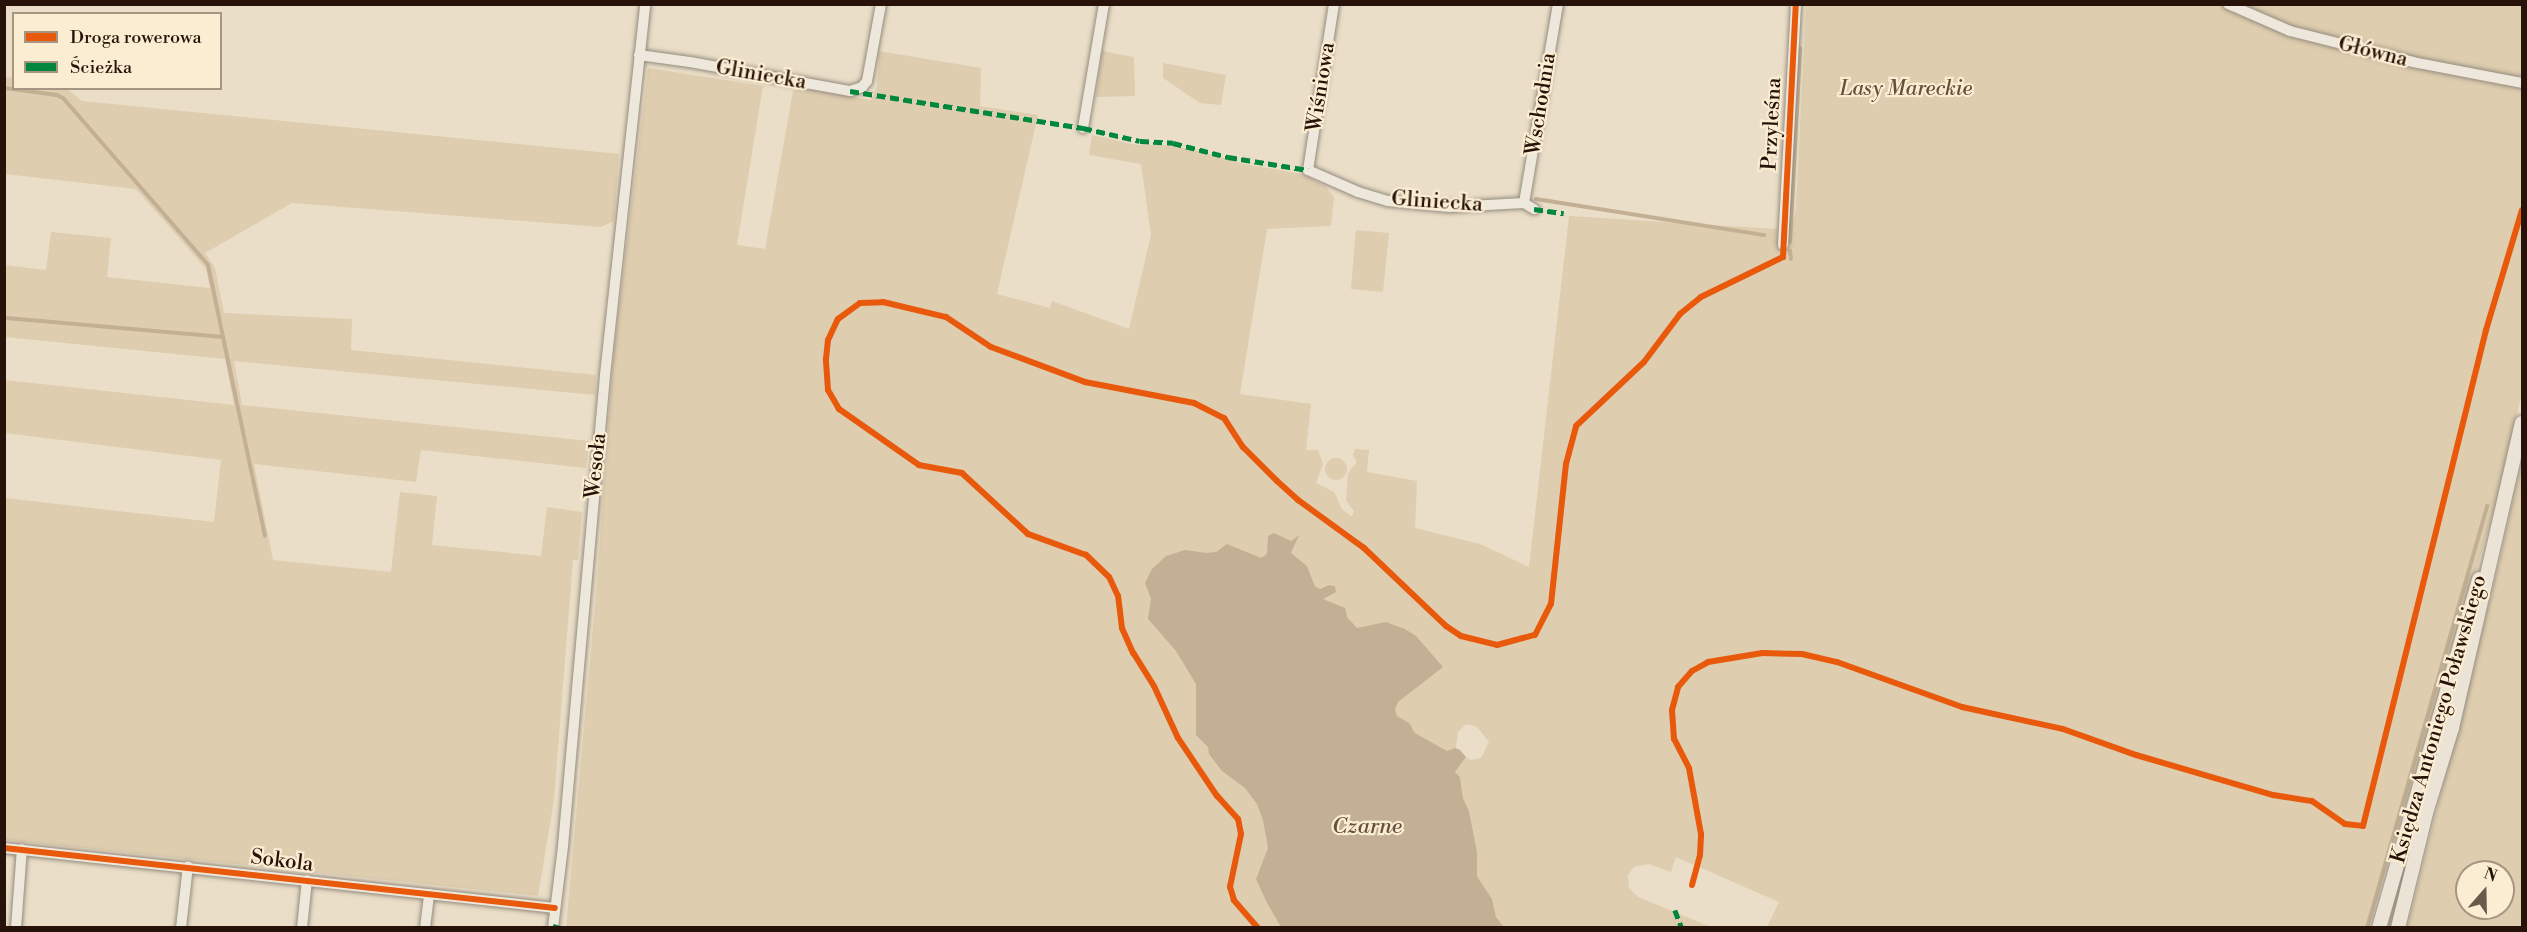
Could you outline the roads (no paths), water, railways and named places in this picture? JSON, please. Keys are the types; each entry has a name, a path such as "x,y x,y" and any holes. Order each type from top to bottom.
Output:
{"main road":[{"name":"Księdza Antoniego Poławskiego","path":"2398,927 2426,813 2452,728 2523,423"},
{"name":"Księdza Antoniego Poławskiego","path":"2379,927 2470,607 2501,511"}],"street":[{"name":"Wesoła","path":"553,927 604,375 645,4"},
{"name":"Gliniecka","path":"639,56 690,62 850,91 862,87 871,68 881,4"},
{"path":"1083,128 1104,4"},
{"name":"Wiśniowa","path":"1308,170 1334,4"},
{"name":"Wschodnia","path":"1524,203 1558,4"},
{"name":"Przyleśna","path":"1783,245 1796,4"},
{"name":"Główna","path":"2228,4 2290,31 2413,62 2523,83"},
{"name":"Gliniecka","path":"1308,170 1358,192 1388,201 1450,207 1524,203"},
{"path":"1524,203 1534,209"},
{"name":"Sokola","path":"4,848 555,908"},
{"path":"16,927 22,849"},
{"path":"182,927 188,867"},
{"path":"302,927 307,880"},
{"path":"425,927 429,894"}],"water":[{"name":"Czarne","path":"1274,533 1291,541 1299,535 1291,553 1307,566 1315,586 1320,589 1329,585 1335,586 1336,592 1323,599 1345,608 1347,617 1357,628 1386,622 1405,629 1416,636 1443,667 1398,702 1395,709 1397,716 1409,723 1415,733 1447,751 1455,748 1460,750 1466,757 1455,772 1460,777 1463,798 1469,811 1477,852 1477,876 1492,899 1496,917 1504,927 1281,927 1256,879 1268,848 1263,820 1257,804 1245,788 1222,771 1209,754 1208,747 1196,735 1196,684 1176,651 1148,619 1151,599 1145,583 1152,569 1166,556 1185,550 1216,552 1227,544 1261,558 1267,554 1268,536"}],"waterway":[{"path":"1790,242 1800,48"},
{"path":"4,88 12,89"},
{"path":"4,318 223,337 208,265 63,98 57,95 19,90"},
{"path":"1536,199 1764,235"},
{"path":"1790,251 1791,259"},
{"path":"223,337 265,536"},
{"path":"2367,928 2487,506"}],"park label":[{"name":"Lasy Mareckie","path":"1906,89"}]}
